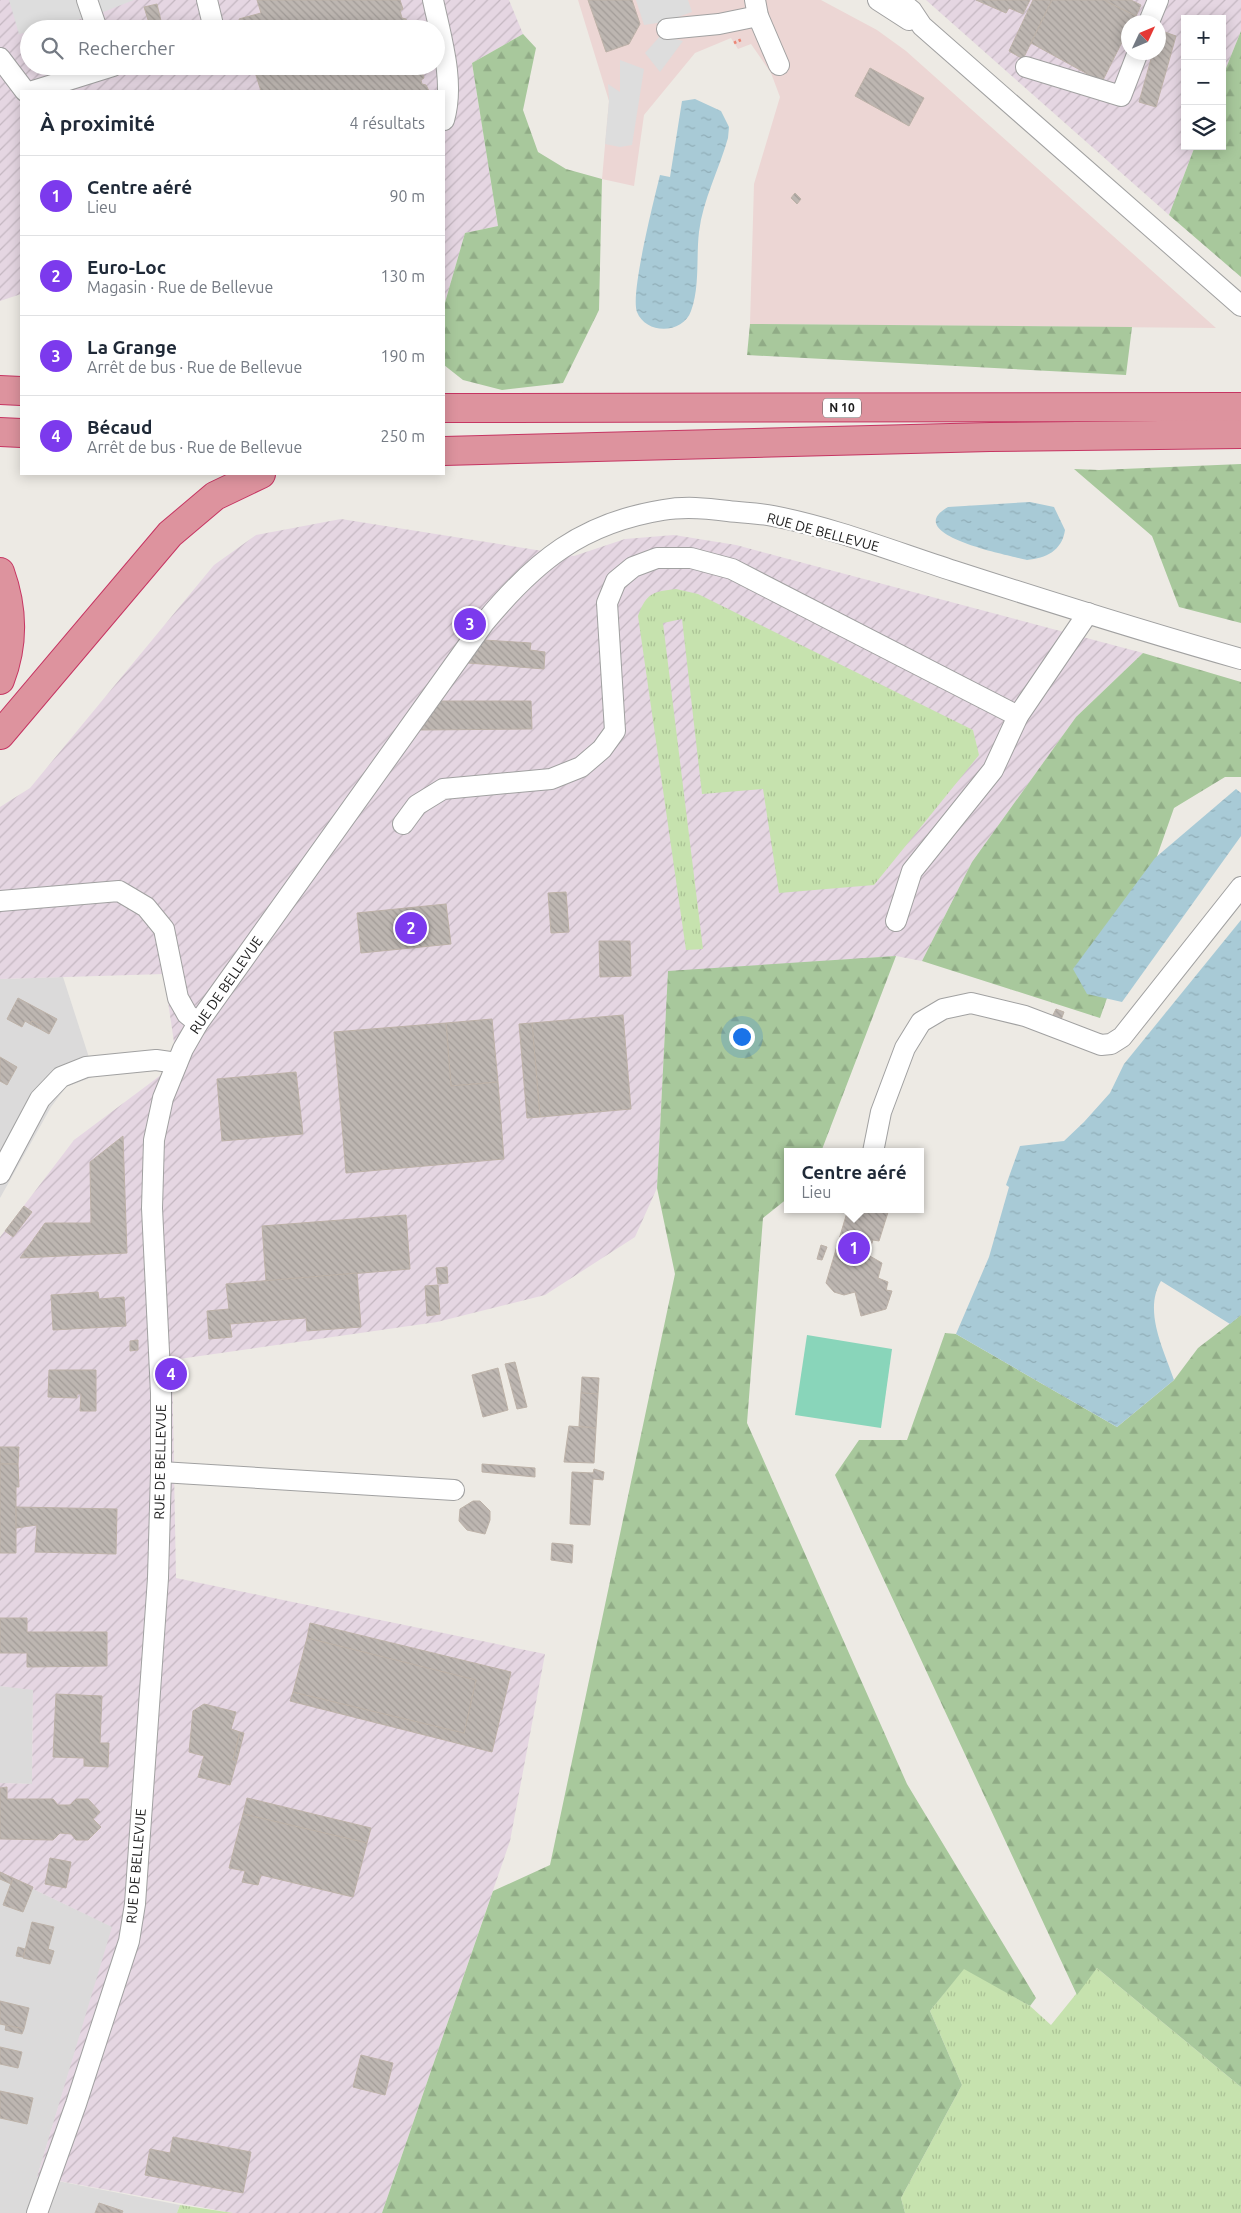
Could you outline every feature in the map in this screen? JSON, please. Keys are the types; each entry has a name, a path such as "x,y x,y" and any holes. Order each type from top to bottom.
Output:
{"highway":[{"path":"0,390 20,391"},
{"path":"0,407 20,407"},
{"name":"N 10","path":"445,408 1241,407"},
{"path":"0,432 20,433"},
{"name":"N 10","path":"445,434 504,432 990,437 1241,434"},
{"path":"445,451 990,437"},
{"path":"0,736 170,534 215,496 259,475"},
{"path":"0,572 7,591 12,632 6,666 0,680"}],"street":[{"path":"87,0 94,20"},
{"path":"208,0 212,20"},
{"path":"433,0 438,20"},
{"path":"878,0 922,26 1241,306"},
{"path":"900,0 912,11 922,26"},
{"path":"1152,15 1158,0"},
{"path":"666,29 719,24 760,5 779,65"},
{"path":"445,53 449,104 445,117"},
{"path":"0,58 24,90"},
{"path":"1026,67 1121,96 1135,60"},
{"path":"36,90 85,75"},
{"name":"RUE DE BELLEVUE","path":"37,2213 76,2104 129,1941 135,1904 158,1578 161,1393 152,1208 154,1140 163,1098 177,1063 198,1024 484,623 513,587 570,542 616,521 663,510 695,507 773,516 836,533 1147,633 1241,660"},
{"path":"403,824 417,806 443,789 551,779 582,767 602,749 615,731 607,602 616,581 633,567 657,558 691,558 732,569 1018,716"},
{"path":"896,921 912,871 993,770 1018,716 1088,613"},
{"path":"874,1148 881,1112 905,1048 921,1022 943,1009 971,1003 1025,1016 1101,1045 1111,1044 1122,1037 1241,888"},
{"path":"0,902 118,891 146,906 164,929 178,998 187,1014 198,1024"},
{"path":"0,1174 40,1099 61,1078 86,1067 156,1060 177,1063"},
{"path":"161,1472 454,1490"}],"shaded area":[{"path":"0,0 509,0 523,34 472,63 498,226 465,233 445,303 445,90 20,90 20,294 0,301"},
{"path":"9,0 134,0 93,16 77,20 20,20 19,34"},
{"path":"578,0 821,0 877,30 906,51 1216,328 750,324 754,184 780,97 771,73 751,44 738,49 731,38 695,53 644,115 634,186 602,179 609,101"},
{"path":"636,0 688,0 692,12 664,22 644,25"},
{"path":"926,0 1241,0 1241,31 1226,68 1226,15 1181,15 1181,150 1193,150 1169,215"},
{"path":"661,35 683,41 660,72 645,53"},
{"path":"620,60 644,69 632,145 620,147 605,144 609,101 608,84 620,92"},
{"path":"341,519 574,556 625,539 674,535 736,545 1143,653 1076,717 972,862 922,961 896,956 668,972 657,1188 635,1237 545,1295 437,1322 172,1360 176,1578 545,1654 510,1841 382,2213 233,2213 37,2177 112,1927 0,1873 0,1783 32,1784 33,1690 0,1686 0,1237 74,1140 177,1063 164,974 0,979 0,807 30,788 214,565 256,535"},
{"path":"63,977 95,1076 66,1087 51,1107 0,1198 0,979"},
{"path":"0,1686 33,1689 32,1784 0,1783"},
{"path":"0,1873 113,1927 37,2177 180,2205 177,2213 0,2213"}],"green space":[{"path":"1241,31 1241,277 1169,215 1193,150 1226,150 1226,68"},
{"path":"523,34 536,48 523,110 538,152 566,169 602,179 599,310 563,383 502,390 463,380 445,366 445,303 465,233 498,226 472,63"},
{"path":"750,324 1132,327 1126,375 747,355"},
{"path":"1241,464 1241,623 1179,607 1152,536 1074,469 1099,470"},
{"path":"676,589 698,594 973,730 979,755 874,885 779,893 763,789 702,794 682,619 663,623 703,949 686,950 638,616 644,602 652,595"},
{"path":"1143,653 1241,682 1241,777 1225,777 1174,808 1100,1018 922,961 972,862 1076,717"},
{"path":"896,956 823,1148 784,1148 784,1201 763,1218 747,1423 907,1784 1036,1998 1030,2006 964,1969 930,2011 962,2085 901,2198 905,2213 382,2213 493,1891 550,1865 675,1274 657,1188 668,971"},
{"path":"1241,1315 1241,2087 1097,1968 1077,1995 835,1475 859,1440 907,1440 945,1333 956,1334 1117,1427 1174,1380 1198,1348"},
{"path":"807,1335 892,1349 881,1428 795,1415"},
{"path":"964,1968 1030,2006 1051,2025 1097,1968 1241,2087 1241,2213 905,2213 901,2198 962,2085 930,2011"},
{"path":"180,2205 233,2213 177,2213"}],"water":[{"path":"695,99 721,111 729,127 728,138 701,220 696,292 691,311 687,319 680,324 664,329 656,328 642,320 637,312 637,287 640,267 660,175 670,177 682,101"},
{"path":"1030,502 1054,507 1065,530 1057,548 1041,557 1027,560 982,549 948,535 938,527 937,517 948,507"},
{"path":"1236,789 1241,793 1241,836 1122,1002 1087,994 1073,969 1155,858"},
{"path":"1241,920 1241,1315 1230,1324 1161,1281 1154,1305 1155,1318 1157,1330 1174,1380 1117,1427 956,1334 989,1257 1009,1187 1006,1185 1020,1146 1064,1141 1084,1122 1110,1093 1124,1064"}],"building":[{"path":"257,0 400,0 403,9 400,11 402,18 406,20 239,19 261,13"},
{"path":"588,0 632,0 640,24 629,44 606,52"},
{"path":"976,0 1030,0 1023,14 1009,8 1006,13"},
{"path":"1033,0 1052,0 1023,59 1009,51"},
{"path":"1052,0 1104,0 1134,15 1121,15 1121,44 1102,82 1031,43"},
{"path":"1104,0 1131,0 1141,5 1136,15"},
{"path":"157,4 161,20 148,20 144,7"},
{"path":"1166,32 1176,36 1156,107 1139,102 1151,60 1166,60"},
{"path":"870,68 924,98 909,126 855,96"},
{"path":"256,75 423,75 422,84 426,85 428,90 261,90"},
{"path":"795,193 801,199 797,204 791,198"},
{"path":"484,640 531,643 530,650 545,652 544,669 468,663"},
{"path":"441,701 531,701 532,729 420,730"},
{"path":"566,892 569,932 551,933 548,893"},
{"path":"446,904 451,944 361,953 357,913"},
{"path":"599,941 630,941 631,976 600,977"},
{"path":"18,998 57,1019 49,1034 32,1021 30,1024 25,1021 22,1027 7,1019"},
{"path":"1056,1009 1064,1012 1061,1020 1052,1017"},
{"path":"623,1015 631,1109 540,1117 532,1023"},
{"path":"492,1019 498,1082 451,1086 446,1023"},
{"path":"32,1021 41,1026 40,1029 30,1024"},
{"path":"446,1023 451,1086 498,1082 504,1159 346,1173 334,1032"},
{"path":"532,1023 540,1117 527,1118 519,1024"},
{"path":"0,1057 17,1067 7,1085 0,1081"},
{"path":"296,1072 303,1134 222,1141 217,1079"},
{"path":"123,1136 127,1253 20,1258 45,1223 91,1223 90,1162"},
{"path":"24,1206 32,1212 13,1237 5,1231"},
{"path":"847,1213 888,1213 879,1241 873,1240 868,1255 882,1263 878,1278 888,1282 886,1290 892,1291 886,1309 861,1316 855,1292 844,1295 834,1292 826,1283"},
{"path":"406,1215 410,1269 266,1281 262,1226"},
{"path":"821,1245 827,1247 822,1260 817,1259"},
{"path":"447,1267 448,1283 438,1284 436,1268"},
{"path":"357,1273 361,1327 307,1331 306,1318 230,1324 232,1337 209,1339 207,1311 229,1309 226,1284"},
{"path":"438,1285 440,1314 427,1316 425,1286"},
{"path":"98,1292 99,1299 124,1297 126,1326 53,1330 51,1295"},
{"path":"138,1340 138,1350 130,1351 130,1341"},
{"path":"515,1362 527,1407 517,1409 505,1364"},
{"path":"498,1368 508,1410 483,1417 472,1375"},
{"path":"49,1370 96,1370 96,1411 80,1411 81,1394 77,1394 77,1398 48,1397"},
{"path":"582,1377 599,1378 598,1394 581,1393"},
{"path":"581,1393 598,1394 596,1428 579,1426"},
{"path":"569,1426 596,1428 594,1463 564,1462"},
{"path":"0,1447 19,1447 18,1464 0,1464"},
{"path":"0,1464 18,1464 19,1487 16,1487 16,1553 0,1553"},
{"path":"482,1464 535,1468 535,1477 482,1472"},
{"path":"594,1469 604,1472 603,1480 593,1479 590,1525 570,1524 572,1472 593,1473"},
{"path":"473,1501 480,1501 490,1511 490,1520 485,1534 467,1530 459,1521 460,1509"},
{"path":"16,1507 117,1509 116,1554 35,1552 37,1525 16,1528"},
{"path":"552,1543 573,1545 572,1563 551,1560"},
{"path":"0,1618 27,1618 27,1632 107,1632 107,1666 27,1667 27,1653 0,1653"},
{"path":"310,1623 511,1672 492,1752 290,1701 293,1692 464,1733 476,1680 307,1638"},
{"path":"307,1638 476,1680 464,1733 293,1692"},
{"path":"56,1694 102,1696 100,1743 109,1743 108,1767 84,1766 84,1758 53,1757"},
{"path":"204,1704 236,1712 231,1729 240,1732 233,1760 237,1760 230,1785 198,1777 204,1756 189,1752 193,1711"},
{"path":"240,1732 244,1733 237,1760 233,1760"},
{"path":"7,1787 7,1799 53,1799 58,1805 70,1805 76,1799 88,1799 100,1812 93,1819 101,1827 88,1840 76,1840 71,1834 60,1833 53,1840 0,1839 0,1788"},
{"path":"247,1798 371,1828 367,1843 243,1814"},
{"path":"243,1814 367,1843 353,1897 261,1875 258,1885 242,1882 245,1871 229,1868"},
{"path":"50,1858 71,1862 66,1888 45,1884"},
{"path":"0,1872 13,1878 11,1884 0,1879"},
{"path":"13,1878 33,1887 23,1912 3,1905"},
{"path":"32,1922 54,1927 48,1949 54,1951 50,1964 23,1958"},
{"path":"18,1947 25,1949 23,1957 16,1956"},
{"path":"0,2001 29,2008 24,2029 0,2024"},
{"path":"6,2025 24,2029 22,2034 5,2030"},
{"path":"0,2047 22,2052 18,2068 0,2064"},
{"path":"361,2055 393,2063 385,2095 353,2087"},
{"path":"0,2091 33,2098 27,2124 0,2118"},
{"path":"173,2137 251,2152 243,2193 145,2175 150,2149 170,2153"},
{"path":"99,2203 123,2211 122,2213 95,2213"}],"place":[{"name":"La Grange","path":"470,624"},
{"name":"Euro-Loc","path":"411,928"},
{"name":"Centre aéré","path":"854,1248"},
{"name":"Bécaud","path":"171,1374"}]}
